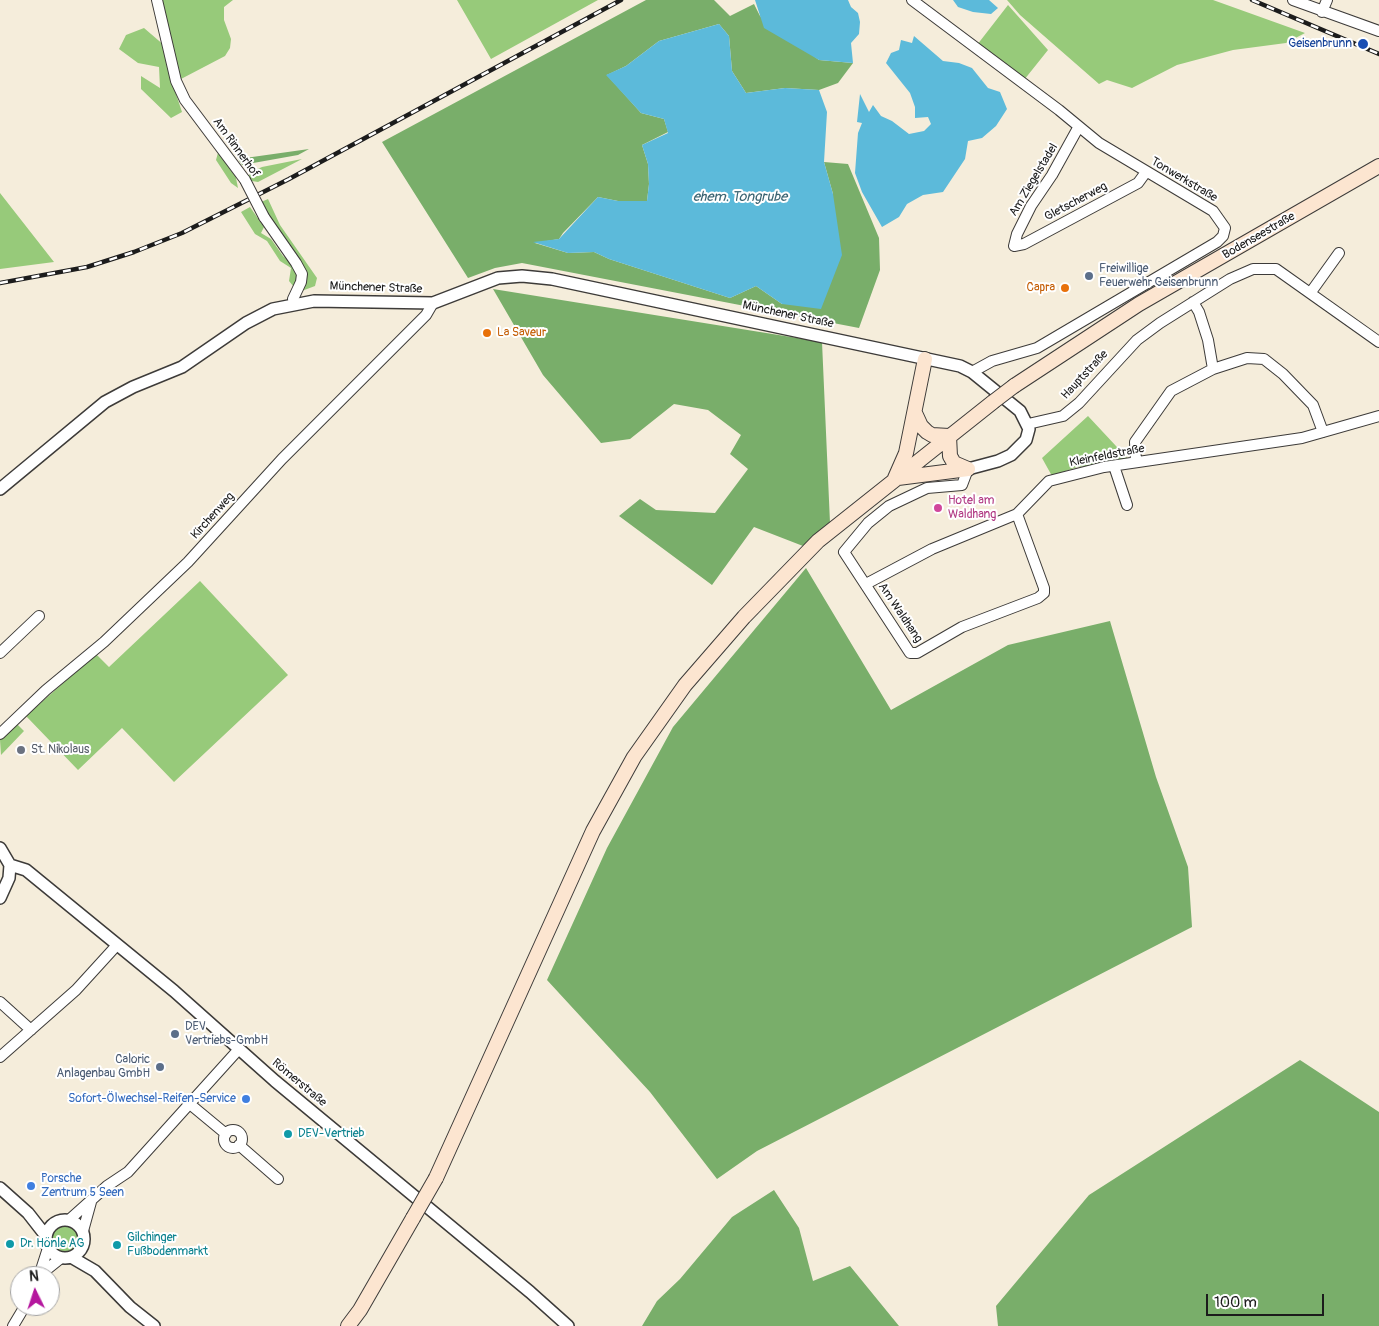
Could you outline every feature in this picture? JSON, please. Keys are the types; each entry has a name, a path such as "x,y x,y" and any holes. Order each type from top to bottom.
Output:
{"main road":[{"name":"Bodenseestraße","path":"348,1326 360,1310 436,1178 588,840 634,756 685,685 744,617 818,541 1014,386 1139,304 1379,166"},
{"path":"895,479 906,453 925,359"},
{"path":"914,413 920,426 927,432 932,435 949,436 950,456 954,463 968,469"},
{"path":"895,479 968,469"}],"street":[{"name":"Am Rinnerhof","path":"157,0 176,81 185,100 245,180 264,217 302,274 301,282 293,299 294,303"},
{"name":"Tonwerkstraße","path":"912,0 1059,110 1078,128 1146,172 1213,211 1225,228 1223,236 1218,242 1037,348 992,361 972,372"},
{"path":"1293,0 1379,31"},
{"path":"1322,12 1327,0"},
{"name":"Am Ziegelstadel","path":"1014,246 1016,234 1031,206 1052,175 1078,128"},
{"name":"Gletscherweg","path":"1014,246 1024,244 1138,183 1146,172"},
{"path":"1311,292 1338,253"},
{"name":"Hauptstraße","path":"1028,424 1063,416 1079,403 1137,340 1160,322 1230,279 1253,269 1276,269 1379,342"},
{"name":"Münchener Straße","path":"0,489 105,402 133,387 182,367 246,323 273,309 294,303 340,300 433,303 498,278 522,276 552,279 960,366 972,372"},
{"path":"1193,302 1199,312 1208,340 1213,369"},
{"name":"Kirchenweg","path":"0,734 52,685 104,642 188,562 282,459 426,315 433,303"},
{"path":"1136,462 1135,442 1171,391 1213,369 1247,358 1264,359 1283,374 1313,405 1323,432"},
{"path":"968,469 998,461 1011,455 1026,440 1028,424 1020,411 972,372"},
{"name":"Kleinfeldstraße","path":"866,584 932,549 1016,514 1050,481 1136,462 1302,438 1379,416"},
{"path":"1114,466 1127,505"},
{"name":"Am Waldhang","path":"968,469 962,485 927,488 889,506 868,522 844,552 910,653 917,653 962,627 1038,598 1044,593 1044,588 1016,514"},
{"path":"0,653 39,616"},
{"path":"0,848 10,865 6,886 0,898"},
{"name":"Römerstraße","path":"10,865 26,870 174,991 239,1049 568,1326"},
{"path":"0,1057 76,990 117,945"},
{"path":"0,1002 31,1030"},
{"path":"28,1213 57,1222 69,1220 107,1186 128,1172 239,1049"},
{"path":"191,1104 226,1134 224,1140 226,1145 231,1148 239,1146 278,1179"},
{"path":"0,1188 28,1213 46,1236"},
{"path":"91,1201 83,1231 83,1246 95,1271"},
{"path":"69,1220 83,1231"},
{"path":"43,1266 48,1248 46,1236 48,1230 57,1222"},
{"path":"54,1266 83,1246"},
{"path":"48,1248 95,1271 130,1307 154,1326"}],"green space":[{"path":"162,0 233,0 224,7 224,20 231,39 230,48 225,56 181,79"},
{"path":"457,0 598,0 491,59"},
{"path":"646,0 714,0 730,16 754,4 760,16 819,60 853,63 838,83 819,90 785,88 746,93 732,71 729,36 719,24 659,41 626,66 607,75 641,113 664,119 668,132 642,145 648,164 649,184 647,201 618,201 598,197 559,239 535,243 568,253 594,252 609,259 730,298 756,286 782,304 833,194 824,162 848,164 879,238 880,270 859,328 522,263 495,268 468,278 382,142"},
{"path":"1007,0 1213,0 1305,33 1286,43 1233,50 1177,65 1132,88 1107,80 1099,84 1020,15"},
{"path":"1008,5 1048,50 1024,80 977,45"},
{"path":"144,28 165,46 173,85 182,112 171,118 141,89 141,76 160,88 159,67 138,63 119,49 126,35"},
{"path":"219,149 235,173 238,188 231,183 216,160"},
{"path":"309,149 298,155 242,165 238,159"},
{"path":"302,159 258,182 246,180 251,172 262,167"},
{"path":"0,193 54,262 0,269"},
{"path":"268,199 280,225 317,278 315,286 299,292 306,277 302,263 265,216 259,203"},
{"path":"250,207 264,227 261,233 271,239 283,256 297,268 298,280 294,287 289,281 291,268 280,261 267,241 255,234 241,212"},
{"path":"493,289 822,342 830,523 803,546 754,527 712,585 619,516 640,499 656,510 715,513 748,469 730,454 741,435 708,410 674,404 630,439 601,443 543,375"},
{"path":"1088,416 1130,461 1077,467 1052,476 1042,458"},
{"path":"806,568 891,710 1008,645 1110,621 1156,777 1188,867 1192,927 757,1151 717,1179 650,1092 547,980 607,848 673,727"},
{"path":"200,581 288,675 174,782 122,728 78,770 26,716 96,654 109,667"},
{"path":"17,724 24,731 1,755 0,740"},
{"path":"1300,1060 1379,1112 1379,1326 998,1326 996,1306 1089,1195"},
{"path":"774,1190 799,1228 813,1281 850,1266 899,1326 642,1326 657,1301 680,1279 732,1217"},
{"path":"65,1225 75,1229 79,1239 75,1249 65,1253 55,1249 51,1239 55,1229"}],"water":[{"path":"755,0 848,0 851,7 858,13 860,22 859,34 851,43 853,63 819,60 764,28"},
{"path":"953,0 989,0 998,8 991,14 973,12 958,7"},
{"name":"ehem. Tongrube","path":"719,24 729,36 732,71 746,93 785,88 819,90 827,112 824,162 833,194 842,255 821,309 782,304 756,286 730,298 609,259 594,252 568,253 533,242 559,239 598,197 618,201 647,201 649,184 648,164 642,145 668,133 664,119 641,113 606,75 626,66 659,41"},
{"path":"914,36 943,61 959,63 972,68 988,88 1000,92 1007,109 996,126 982,138 968,141 965,159 943,192 923,195 907,204 899,217 882,227 862,192 855,173 858,133 862,123 857,122 860,94 869,112 873,105 881,116 892,121 909,134 924,131 931,124 928,117 915,118 915,107 910,93 886,63 891,53 899,50 901,40 912,43"}],"railway":[{"path":"0,283 87,267 134,252 182,233 289,179 621,0"},
{"path":"1252,0 1379,54"}],"place":[{"name":"Geisenbrunn","path":"1363,44"},
{"name":"Freiwillige Feuerwehr Geisenbrunn","path":"1089,276"},
{"name":"Capra","path":"1065,288"},
{"name":"La Saveur","path":"487,333"},
{"name":"Hotel am Waldhang","path":"938,508"},
{"name":"St. Nikolaus","path":"21,750"},
{"name":"DEV Vertriebs-GmbH","path":"175,1034"},
{"name":"Caloric Anlagenbau GmbH","path":"160,1067"},
{"name":"Sofort-Ölwechsel-Reifen-Service","path":"246,1099"},
{"name":"DEV-Vertrieb","path":"288,1134"},
{"name":"Porsche Zentrum 5 Seen","path":"31,1186"},
{"name":"Dr. Hönle AG","path":"10,1244"},
{"name":"Gilchinger Fußbodenmarkt","path":"117,1245"}]}
